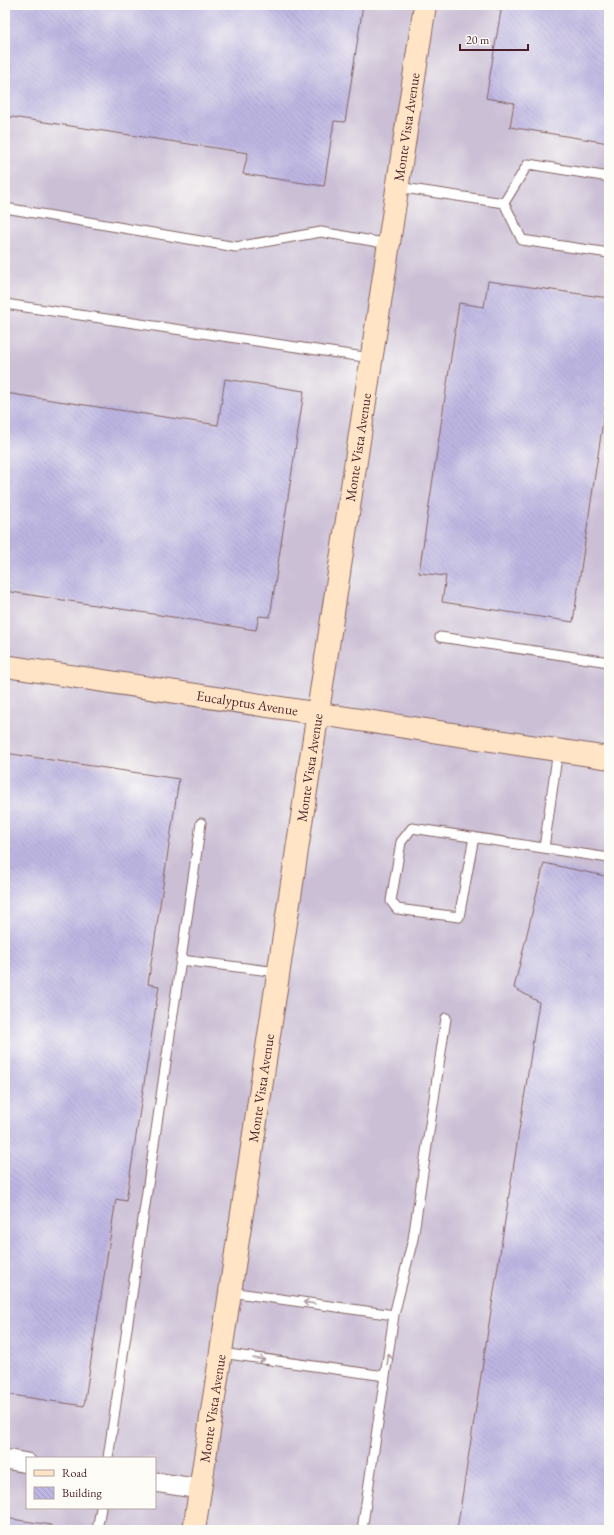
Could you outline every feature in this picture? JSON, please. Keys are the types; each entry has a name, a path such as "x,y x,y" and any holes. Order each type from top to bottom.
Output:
{"street":[{"name":"Monte Vista Avenue","path":"194,1530 425,5"},
{"name":"Eucalyptus Avenue","path":"5,666 609,758"},
{"path":"5,1460 26,1463"},
{"path":"156,1482 200,1489"}],"lane":[{"path":"504,203 528,164 609,177"},
{"path":"397,187 504,203"},
{"path":"504,203 522,240 609,253"},
{"path":"5,208 236,248 321,232 389,244"},
{"path":"5,304 371,358"},
{"path":"440,637 609,662"},
{"path":"544,848 558,750"},
{"path":"108,1457 201,823"},
{"path":"474,837 459,917 397,909 391,901 401,842 412,828 474,837 609,858"},
{"path":"181,960 278,972"},
{"path":"362,1530 394,1315 413,1239 446,1018"},
{"path":"230,1292 394,1315"},
{"path":"221,1353 385,1376"},
{"path":"97,1530 100,1509"}],"shaded area":[{"path":"5,5 609,5 609,1530 5,1530"}],"building":[{"path":"5,5 363,5 345,122 334,121 324,186 243,174 248,153 5,116"},
{"path":"502,5 609,5 609,143 510,127 514,103 486,98"},
{"path":"488,281 609,298 609,381 573,622 442,602 446,576 419,573 459,303 484,307"},
{"path":"225,379 304,391 270,617 259,616 256,630 5,591 5,393 218,425"},
{"path":"5,753 179,779 148,984 159,986 126,1201 116,1199 84,1406 5,1394"},
{"path":"544,863 609,877 609,1530 457,1530 539,1002 514,988"},
{"path":"5,1518 51,1525 50,1530 5,1530"}]}
